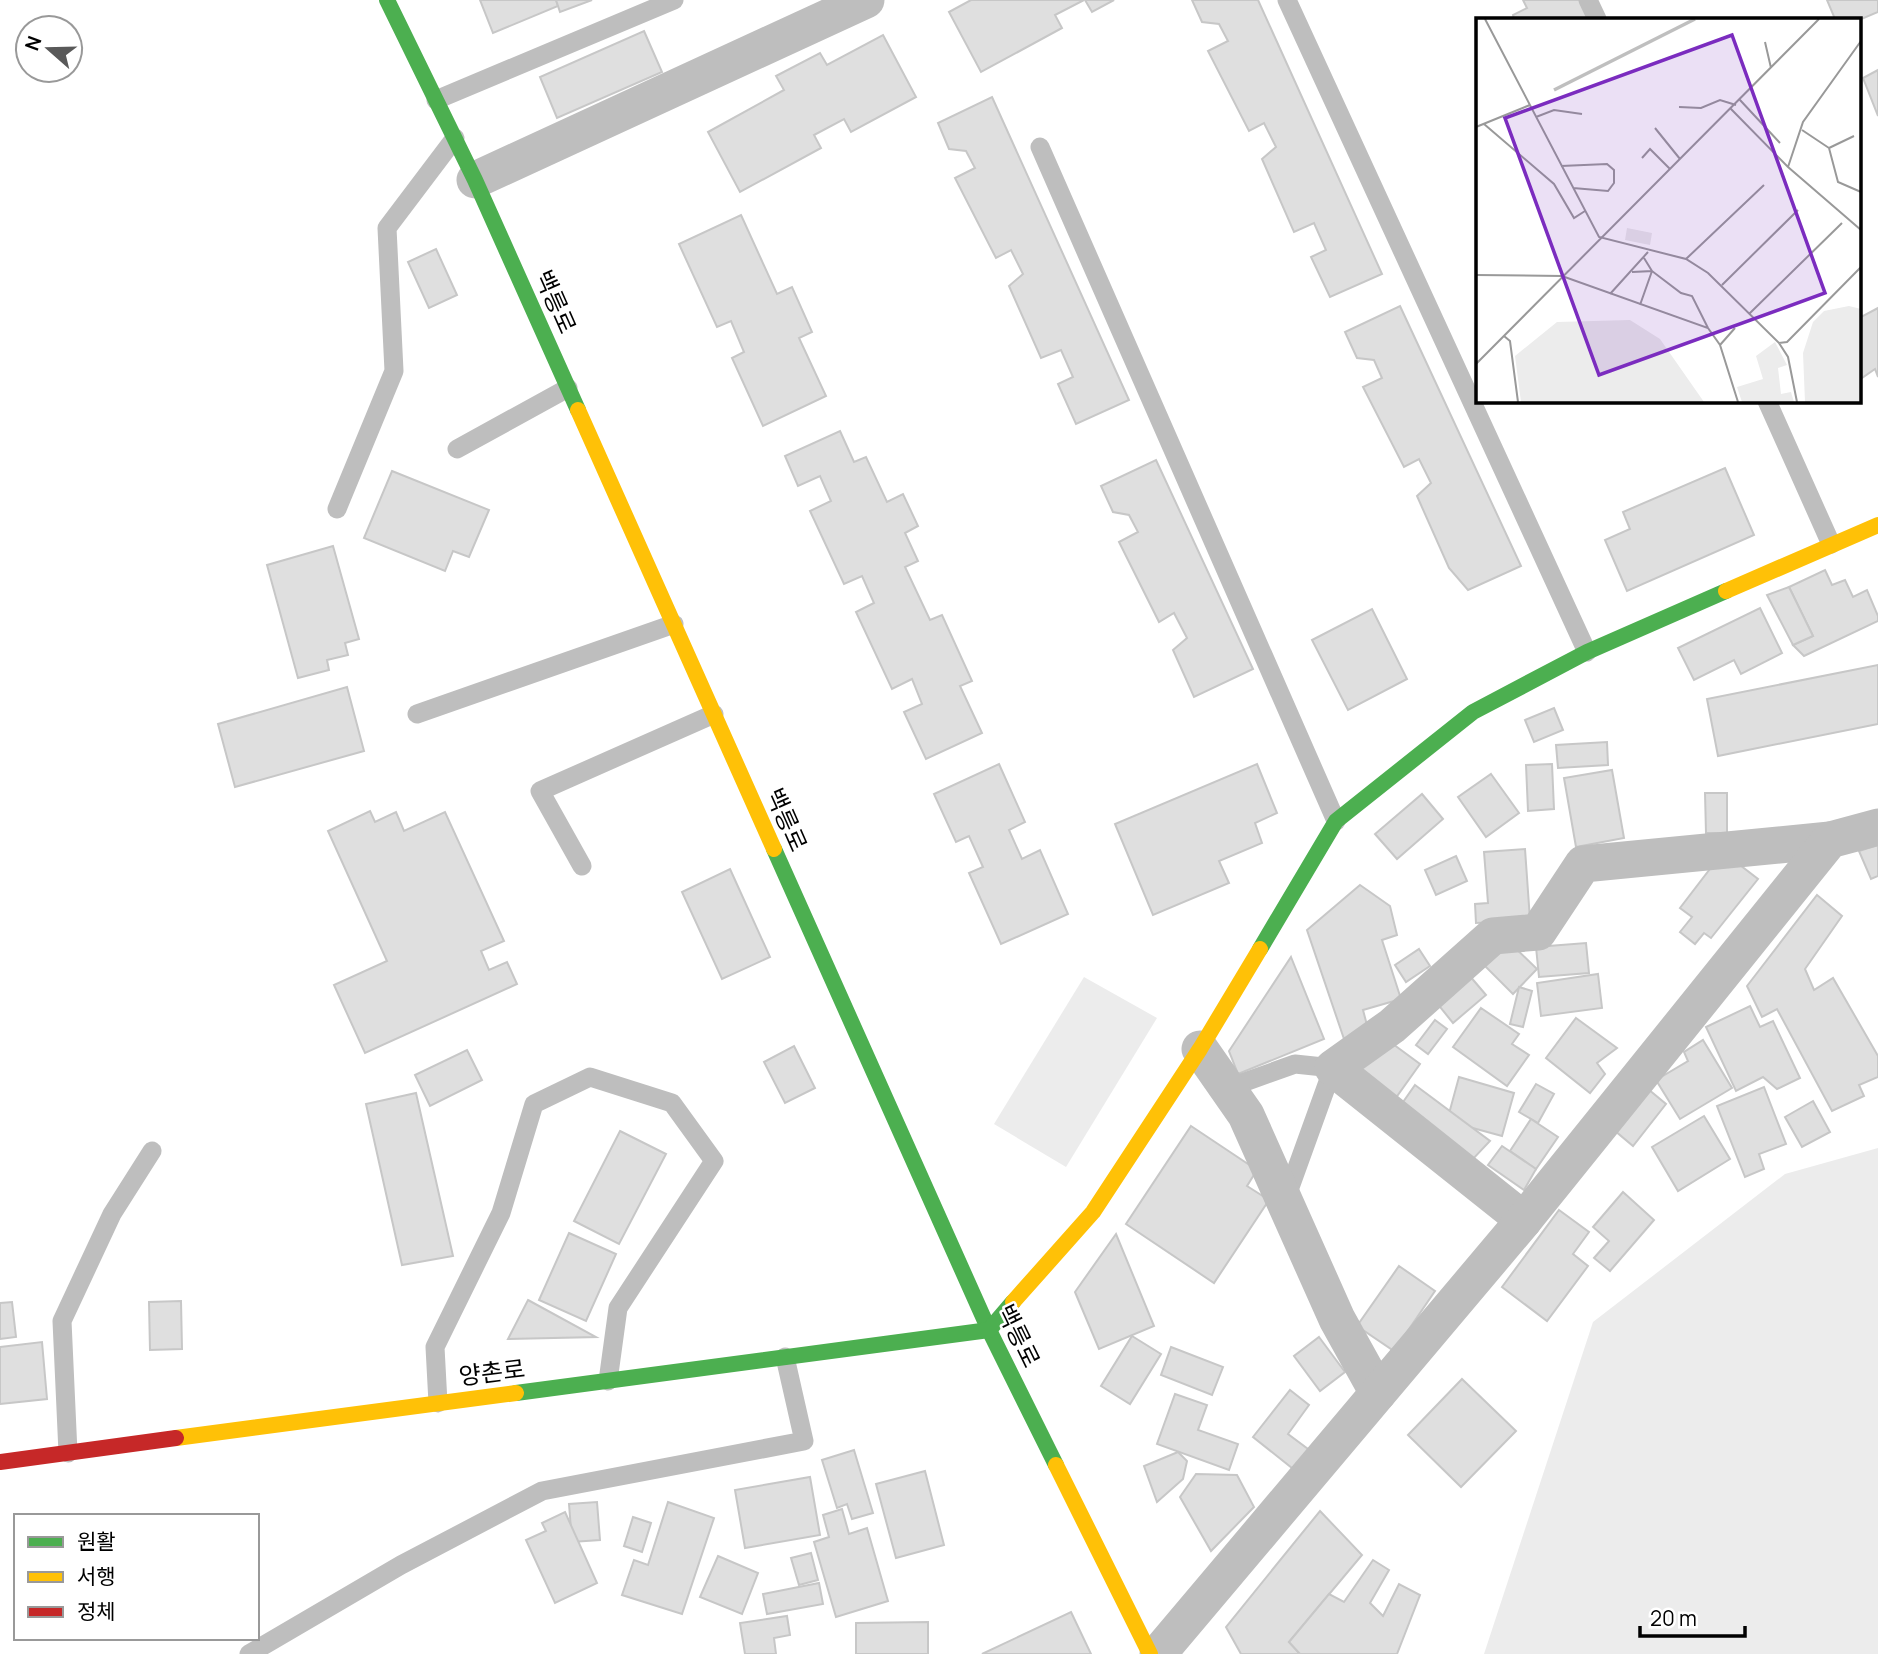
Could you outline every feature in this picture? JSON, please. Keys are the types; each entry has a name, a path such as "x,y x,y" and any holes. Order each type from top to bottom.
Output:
{"street":[{"name":"백릉로","path":"387,0 475,180 989,1331 1150,1654"},
{"path":"475,180 866,0"},
{"path":"989,1331 1043,1266 1093,1212 1200,1049 1336,821 1472,712 1587,652 1878,525"},
{"path":"1524,1220 1333,1068 1392,1026 1493,936 1538,932 1583,864 1830,840 1878,827"},
{"path":"1158,1654 1524,1220 1830,840"},
{"path":"1200,1049 1246,1115 1337,1319 1378,1393"},
{"name":"양촌로","path":"0,1462 989,1331"}],"lane":[{"path":"436,100 674,0"},
{"path":"1287,0 1587,652"},
{"path":"1588,0 1597,18"},
{"path":"337,509 394,371 387,228 455,138"},
{"path":"1040,146 1336,821"},
{"path":"457,449 568,388"},
{"path":"1767,402 1831,544"},
{"path":"417,714 674,624"},
{"path":"582,866 540,791 714,714"},
{"path":"1227,1088 1294,1064 1333,1068 1285,1202"},
{"path":"438,1403 435,1347 501,1213 534,1104 590,1077 672,1103 714,1161 618,1308 608,1381"},
{"path":"68,1452 62,1321 112,1214 152,1151"},
{"path":"249,1654 401,1565 541,1491 804,1441 785,1357"}],"shaded area":[{"path":"1084,977 1157,1018 1066,1167 994,1124"},
{"path":"1878,1148 1878,1654 1484,1654 1593,1322 1785,1174"}],"building":[{"path":"480,0 556,0 558,6 493,33"},
{"path":"556,0 592,0 560,12"},
{"path":"971,0 1084,0 1055,15 1062,28 981,72 949,12"},
{"path":"1085,0 1114,0 1092,12"},
{"path":"1192,0 1258,0 1382,274 1330,297 1311,257 1326,250 1314,223 1294,232 1262,159 1276,147 1264,123 1249,131 1208,51 1228,41 1219,24 1202,22"},
{"path":"1523,0 1588,0 1595,15 1588,18 1514,18 1513,15 1527,8"},
{"path":"1827,0 1878,0 1878,12 1860,20 1835,18"},
{"path":"644,31 662,72 557,118 540,77"},
{"path":"883,35 916,97 851,132 844,119 814,135 821,148 740,192 708,132 784,90 776,76 820,53 827,65"},
{"path":"1878,70 1878,116 1863,78"},
{"path":"992,97 1129,400 1076,424 1058,384 1073,377 1061,350 1041,358 1009,286 1023,274 1011,250 996,258 955,178 975,168 966,151 949,149 938,123"},
{"path":"741,215 777,294 792,287 812,332 799,338 826,396 763,426 732,358 744,352 731,321 717,327 679,244"},
{"path":"436,249 457,295 429,308 408,262"},
{"path":"1400,306 1521,566 1468,590 1449,568 1417,496 1431,483 1419,459 1404,467 1363,387 1382,378 1374,360 1357,358 1345,332"},
{"path":"1878,308 1878,377 1875,369 1860,379 1860,317"},
{"path":"840,431 854,462 866,457 887,502 903,494 918,526 905,533 918,561 905,567 930,620 942,615 972,681 960,686 982,733 926,759 904,712 922,704 912,679 892,689 856,612 874,603 862,576 844,584 810,511 831,501 820,476 798,486 785,456"},
{"path":"1156,460 1253,669 1194,697 1173,650 1187,638 1174,613 1159,622 1119,542 1138,532 1129,515 1113,512 1101,486"},
{"path":"1725,468 1754,535 1627,591 1605,540 1630,529 1623,512"},
{"path":"392,471 489,510 469,557 453,551 445,571 364,538"},
{"path":"333,546 359,639 345,643 348,655 327,660 329,670 298,678 267,565"},
{"path":"1825,570 1832,585 1845,580 1853,597 1867,590 1878,621 1804,656 1793,645 1813,636 1789,587"},
{"path":"1789,587 1813,636 1793,645 1767,595"},
{"path":"1760,608 1782,653 1741,674 1734,660 1694,680 1678,648"},
{"path":"1372,609 1407,679 1348,710 1312,640"},
{"path":"1878,665 1878,724 1718,756 1707,699"},
{"path":"347,687 364,751 235,787 218,724"},
{"path":"1554,708 1563,730 1534,742 1525,720"},
{"path":"1607,742 1608,765 1558,768 1556,745"},
{"path":"999,764 1025,822 1009,830 1022,859 1040,850 1068,914 1001,944 969,873 983,867 969,836 956,842 934,794"},
{"path":"1257,764 1277,813 1255,823 1262,843 1219,861 1229,883 1153,915 1115,824"},
{"path":"1552,764 1554,809 1528,811 1526,765"},
{"path":"1612,770 1624,838 1576,847 1564,778"},
{"path":"1491,774 1519,813 1486,837 1458,797"},
{"path":"1705,793 1727,793 1727,833 1706,833"},
{"path":"1422,794 1443,819 1397,859 1375,834"},
{"path":"370,811 375,822 396,812 404,831 445,812 504,941 481,951 489,970 507,962 517,984 365,1053 334,985 387,961 328,831"},
{"path":"1878,845 1878,876 1871,879 1859,851"},
{"path":"1525,849 1530,920 1476,923 1475,904 1488,903 1484,852"},
{"path":"1723,852 1758,879 1711,938 1704,933 1695,944 1680,932 1692,917 1680,908"},
{"path":"1456,856 1467,881 1436,895 1425,870"},
{"path":"730,869 770,957 722,979 682,892"},
{"path":"1360,885 1390,906 1397,935 1382,940 1401,999 1363,1010 1368,1029 1344,1039 1307,930"},
{"path":"1817,895 1842,916 1805,969 1814,990 1833,978 1878,1056 1878,1077 1859,1085 1864,1096 1832,1111 1777,1009 1762,1017 1747,986"},
{"path":"1508,941 1537,969 1513,994 1484,965"},
{"path":"1586,943 1589,973 1539,977 1536,947"},
{"path":"1419,949 1430,966 1406,982 1395,965"},
{"path":"1291,957 1324,1039 1238,1074 1229,1051"},
{"path":"1598,974 1602,1008 1541,1016 1537,983"},
{"path":"1469,975 1486,995 1453,1023 1436,1002"},
{"path":"1519,987 1532,991 1523,1027 1510,1024"},
{"path":"1750,1006 1760,1027 1773,1021 1800,1078 1777,1089 1763,1077 1736,1091 1706,1027"},
{"path":"1481,1008 1519,1034 1512,1044 1529,1055 1507,1086 1453,1047"},
{"path":"1576,1018 1617,1048 1597,1063 1605,1074 1590,1093 1546,1058"},
{"path":"1435,1020 1447,1029 1428,1054 1416,1045"},
{"path":"1382,1036 1420,1064 1395,1099 1357,1071"},
{"path":"1703,1040 1732,1088 1680,1119 1656,1080 1688,1061 1684,1052"},
{"path":"794,1046 815,1088 785,1103 764,1062"},
{"path":"467,1050 482,1080 430,1106 415,1075"},
{"path":"1459,1077 1514,1093 1502,1136 1447,1121"},
{"path":"1536,1084 1554,1094 1538,1123 1519,1112"},
{"path":"1415,1085 1490,1141 1472,1160 1401,1105"},
{"path":"1764,1087 1786,1144 1759,1154 1764,1169 1745,1177 1717,1106"},
{"path":"1648,1089 1666,1104 1633,1146 1614,1130"},
{"path":"416,1093 453,1256 402,1265 366,1104"},
{"path":"1813,1101 1830,1132 1802,1147 1785,1117"},
{"path":"1704,1116 1730,1159 1678,1191 1652,1147"},
{"path":"1531,1119 1558,1137 1536,1169 1510,1151"},
{"path":"1191,1126 1257,1170 1247,1186 1269,1200 1214,1283 1126,1224"},
{"path":"620,1131 666,1154 619,1244 574,1221"},
{"path":"1502,1146 1536,1169 1524,1190 1488,1165"},
{"path":"1623,1192 1654,1220 1610,1271 1594,1258 1609,1241 1593,1227"},
{"path":"1559,1210 1589,1232 1573,1254 1588,1266 1547,1321 1502,1287"},
{"path":"569,1233 616,1254 586,1321 539,1300"},
{"path":"1116,1234 1154,1326 1099,1349 1075,1292"},
{"path":"1399,1266 1435,1291 1394,1351 1357,1326"},
{"path":"528,1300 596,1337 508,1339"},
{"path":"181,1301 182,1349 150,1350 149,1302"},
{"path":"12,1302 16,1337 0,1339 0,1303"},
{"path":"1132,1336 1161,1354 1130,1404 1101,1386"},
{"path":"1319,1337 1345,1372 1320,1391 1294,1356"},
{"path":"42,1342 47,1399 0,1404 0,1347"},
{"path":"1171,1347 1223,1367 1212,1395 1161,1375"},
{"path":"1462,1379 1516,1431 1461,1487 1408,1435"},
{"path":"1290,1390 1309,1405 1288,1434 1312,1452 1297,1472 1253,1437"},
{"path":"1175,1394 1207,1405 1198,1430 1238,1444 1229,1470 1157,1444"},
{"path":"854,1450 873,1513 852,1519 847,1504 837,1508 822,1460"},
{"path":"1178,1452 1187,1461 1183,1479 1157,1502 1144,1466"},
{"path":"925,1471 944,1545 896,1558 876,1484"},
{"path":"1196,1474 1237,1475 1254,1507 1211,1551 1180,1497"},
{"path":"810,1477 820,1535 745,1548 735,1490"},
{"path":"597,1502 600,1540 572,1542 569,1504"},
{"path":"668,1502 714,1518 682,1614 622,1595 634,1560 648,1565"},
{"path":"842,1509 849,1534 867,1528 888,1601 836,1617 814,1542 829,1537 823,1515"},
{"path":"1320,1511 1362,1555 1289,1642 1300,1654 1241,1654 1226,1627"},
{"path":"565,1512 597,1583 555,1603 526,1540 546,1531 542,1523"},
{"path":"633,1517 651,1523 642,1552 624,1546"},
{"path":"811,1553 818,1580 799,1585 791,1558"},
{"path":"718,1556 758,1573 742,1614 700,1597"},
{"path":"1373,1560 1389,1570 1370,1603 1383,1616 1399,1584 1420,1595 1397,1654 1300,1654 1289,1642 1329,1594 1344,1602"},
{"path":"819,1583 823,1604 767,1614 763,1594"},
{"path":"1071,1612 1091,1654 982,1654"},
{"path":"787,1616 790,1635 774,1638 776,1654 745,1654 740,1623"},
{"path":"928,1622 928,1654 856,1654 856,1623"}],"traffic: fast":[{"path":"387,0 475,180 578,410"},
{"path":"1260,949 1336,821 1473,712 1587,652 1726,591"},
{"path":"774,849 989,1330 1056,1465"},
{"path":"516,1393 989,1330 1013,1302"}],"traffic: slow":[{"path":"578,410 774,849"},
{"path":"1726,591 1878,525"},
{"path":"1013,1302 1093,1212 1200,1049 1260,949"},
{"path":"176,1438 516,1393"},
{"path":"1056,1465 1150,1654"}],"traffic: jam":[{"path":"0,1462 176,1438"}]}
